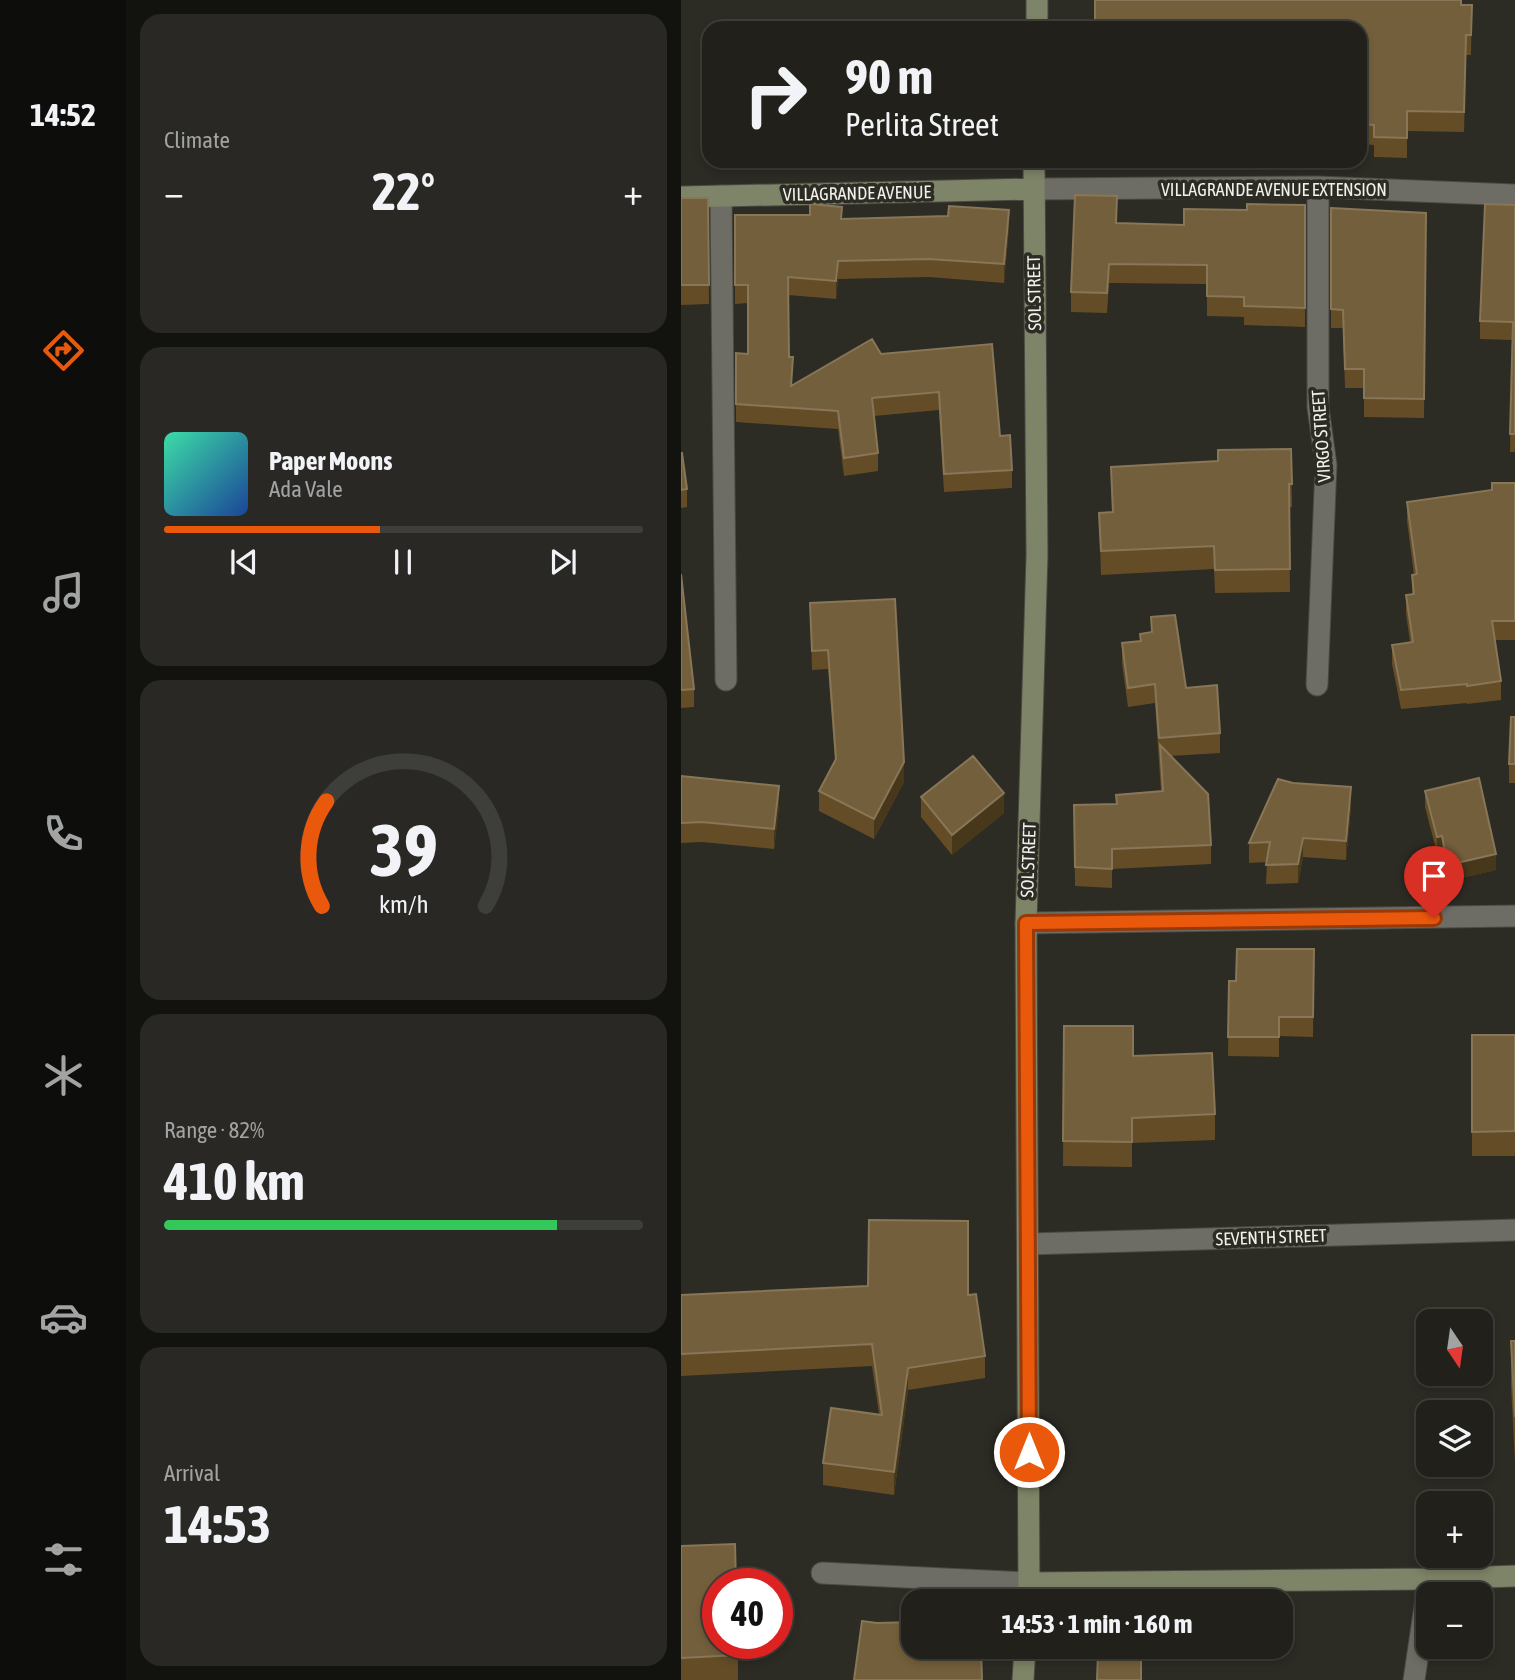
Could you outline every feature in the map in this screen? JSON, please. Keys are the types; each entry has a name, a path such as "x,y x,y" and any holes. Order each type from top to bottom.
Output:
{"street":[{"path":"1037,0 1037,21"},
{"name":"SOL STREET","path":"1029,1589 1026,923 1037,555 1034,168"},
{"name":"VILLAGRANDE AVENUE EXTENSION","path":"1033,189 1318,187 1515,195"},
{"name":"VIRGO STREET","path":"1317,685 1326,465 1318,407 1318,187"},
{"name":"VILLAGRANDE AVENUE","path":"681,197 1033,189"},
{"path":"721,196 726,680"},
{"path":"1026,923 1515,916"},
{"name":"SEVENTH STREET","path":"1027,1244 1515,1230"},
{"path":"822,1573 996,1589"},
{"path":"1121,1589 1515,1576"},
{"path":"1414,1680 1429,1579"},
{"path":"1023,1680 1024,1659"}],"building":[{"path":"1095,0 1461,0 1461,5 1472,5 1471,35 1466,35 1464,112 1407,111 1407,138 1374,137 1374,125 1367,124 1367,21 1095,21"},
{"path":"1075,195 1117,196 1116,223 1184,225 1184,209 1247,210 1247,204 1305,205 1305,308 1244,306 1244,297 1207,296 1207,265 1109,264 1107,293 1071,292"},
{"path":"681,198 708,198 709,285 681,285"},
{"path":"810,204 842,207 841,219 948,216 949,206 1009,210 1004,264 929,259 838,261 836,281 788,277 789,357 793,357 791,386 872,339 881,354 992,344 1000,436 1010,435 1012,470 944,474 939,392 872,398 878,453 844,458 838,411 736,404 736,353 748,354 748,285 735,285 735,215 810,215"},
{"path":"1485,204 1515,205 1515,434 1510,434 1513,322 1480,321"},
{"path":"1331,208 1426,213 1424,399 1364,398 1364,369 1345,369 1343,310 1331,309"},
{"path":"1291,449 1290,569 1215,570 1214,546 1101,551 1099,513 1113,512 1111,467 1218,461 1218,450"},
{"path":"681,453 687,489 681,490"},
{"path":"1492,483 1515,483 1515,621 1492,621 1501,681 1401,690 1392,645 1413,642 1406,595 1414,594 1412,575 1417,574 1407,502 1492,490"},
{"path":"681,574 694,689 681,690"},
{"path":"895,599 904,762 874,819 819,791 836,759 828,650 812,651 810,603"},
{"path":"1175,615 1186,688 1217,685 1220,733 1159,738 1155,684 1128,688 1122,643 1141,641 1140,634 1152,632 1151,617"},
{"path":"1511,717 1515,717 1515,764 1509,764"},
{"path":"1160,745 1208,794 1211,845 1112,849 1112,869 1075,867 1074,805 1117,804 1116,795 1163,791"},
{"path":"973,756 1004,793 952,835 921,797"},
{"path":"681,776 779,786 774,829 702,822 681,823"},
{"path":"1479,778 1496,854 1448,865 1442,836 1437,837 1425,791"},
{"path":"1278,779 1293,783 1351,787 1346,841 1303,838 1298,864 1266,865 1270,842 1249,843"},
{"path":"1237,949 1314,949 1313,1017 1279,1017 1279,1037 1228,1037 1229,981 1236,981"},
{"path":"1064,1026 1133,1026 1133,1056 1212,1053 1215,1114 1132,1118 1132,1142 1063,1141"},
{"path":"1472,1035 1515,1035 1515,1131 1472,1132"},
{"path":"869,1220 968,1221 968,1295 976,1294 985,1356 908,1368 894,1472 823,1463 831,1408 882,1415 872,1344 681,1354 681,1295 868,1286"},
{"path":"1511,1341 1515,1341 1515,1417"},
{"path":"735,1544 736,1568 702,1568 702,1657 681,1658 681,1546"},
{"path":"862,1621 901,1622 901,1659 981,1659 982,1680 854,1680"},
{"path":"1098,1659 1141,1659 1141,1680 1097,1680"}],"route":[{"path":"1029,1452 1026,923 1434,918"}]}
